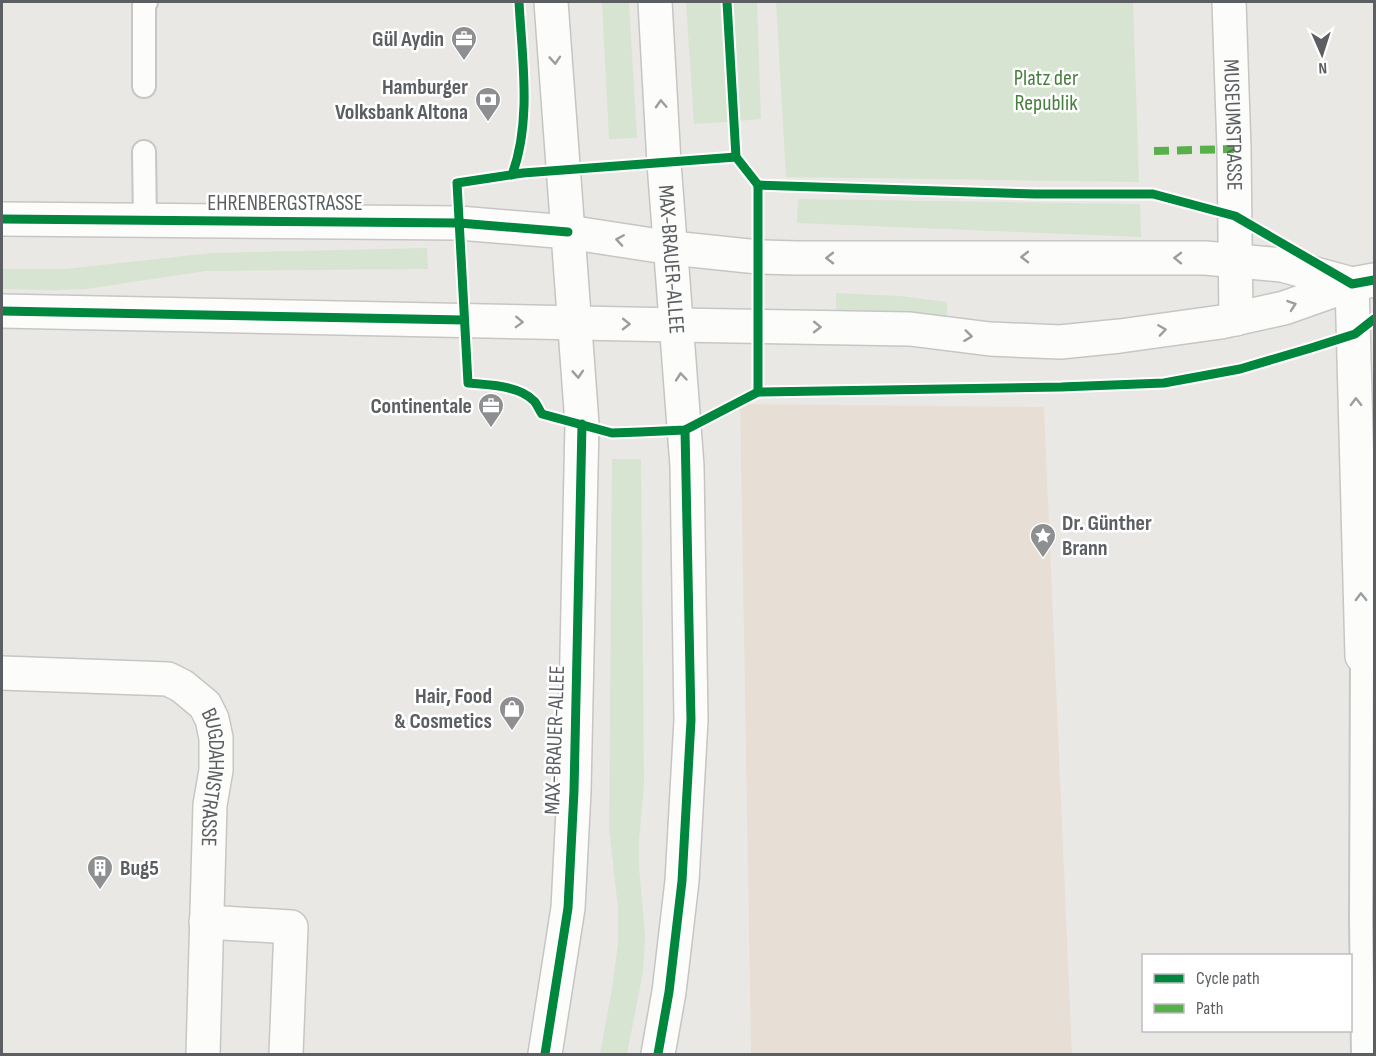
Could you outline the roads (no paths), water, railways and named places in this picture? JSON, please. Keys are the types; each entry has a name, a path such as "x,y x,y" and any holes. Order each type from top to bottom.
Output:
{"street":[{"name":"MAX-BRAUER-ALLEE","path":"545,1054 568,908 574,791 582,424 551,2"},
{"name":"MAX-BRAUER-ALLEE","path":"656,2 664,163 687,466 691,720 682,881 669,992 658,1054"},
{"name":"MUSEUMSTRASSE","path":"1229,2 1236,319"},
{"name":"EHRENBERGSTRASSE","path":"2,219 459,223 568,231 672,248"},
{"path":"672,248 758,257 797,258 1155,257 1236,259 1282,265 1363,282"},
{"path":"2,311 910,329 990,339 1060,342 1120,336 1236,319 1284,308 1363,282"},
{"path":"1363,282 1368,656"},
{"name":"BUGDAHNSTRASSE","path":"2,673 168,679 193,694 205,705 212,718 216,738 216,770 210,805 203,1054"},
{"path":"206,922 291,927 286,1054"}],"lane":[{"path":"144,86 144,5 146,2"},
{"path":"144,152 145,222"},
{"path":"1363,1054 1361,933 1368,656"}],"place":[{"name":"Gül Aydin","path":"464,62"},
{"name":"Hamburger Volksbank Altona","path":"488,123"},
{"name":"Continentale","path":"491,429"},
{"name":"Dr. Günther Brann","path":"1043,559"},
{"name":"Hair, Food & Cosmetics","path":"512,732"},
{"name":"Bug5","path":"100,891"}],"park label":[{"name":"Platz der Republik","path":"1046,90"}]}
